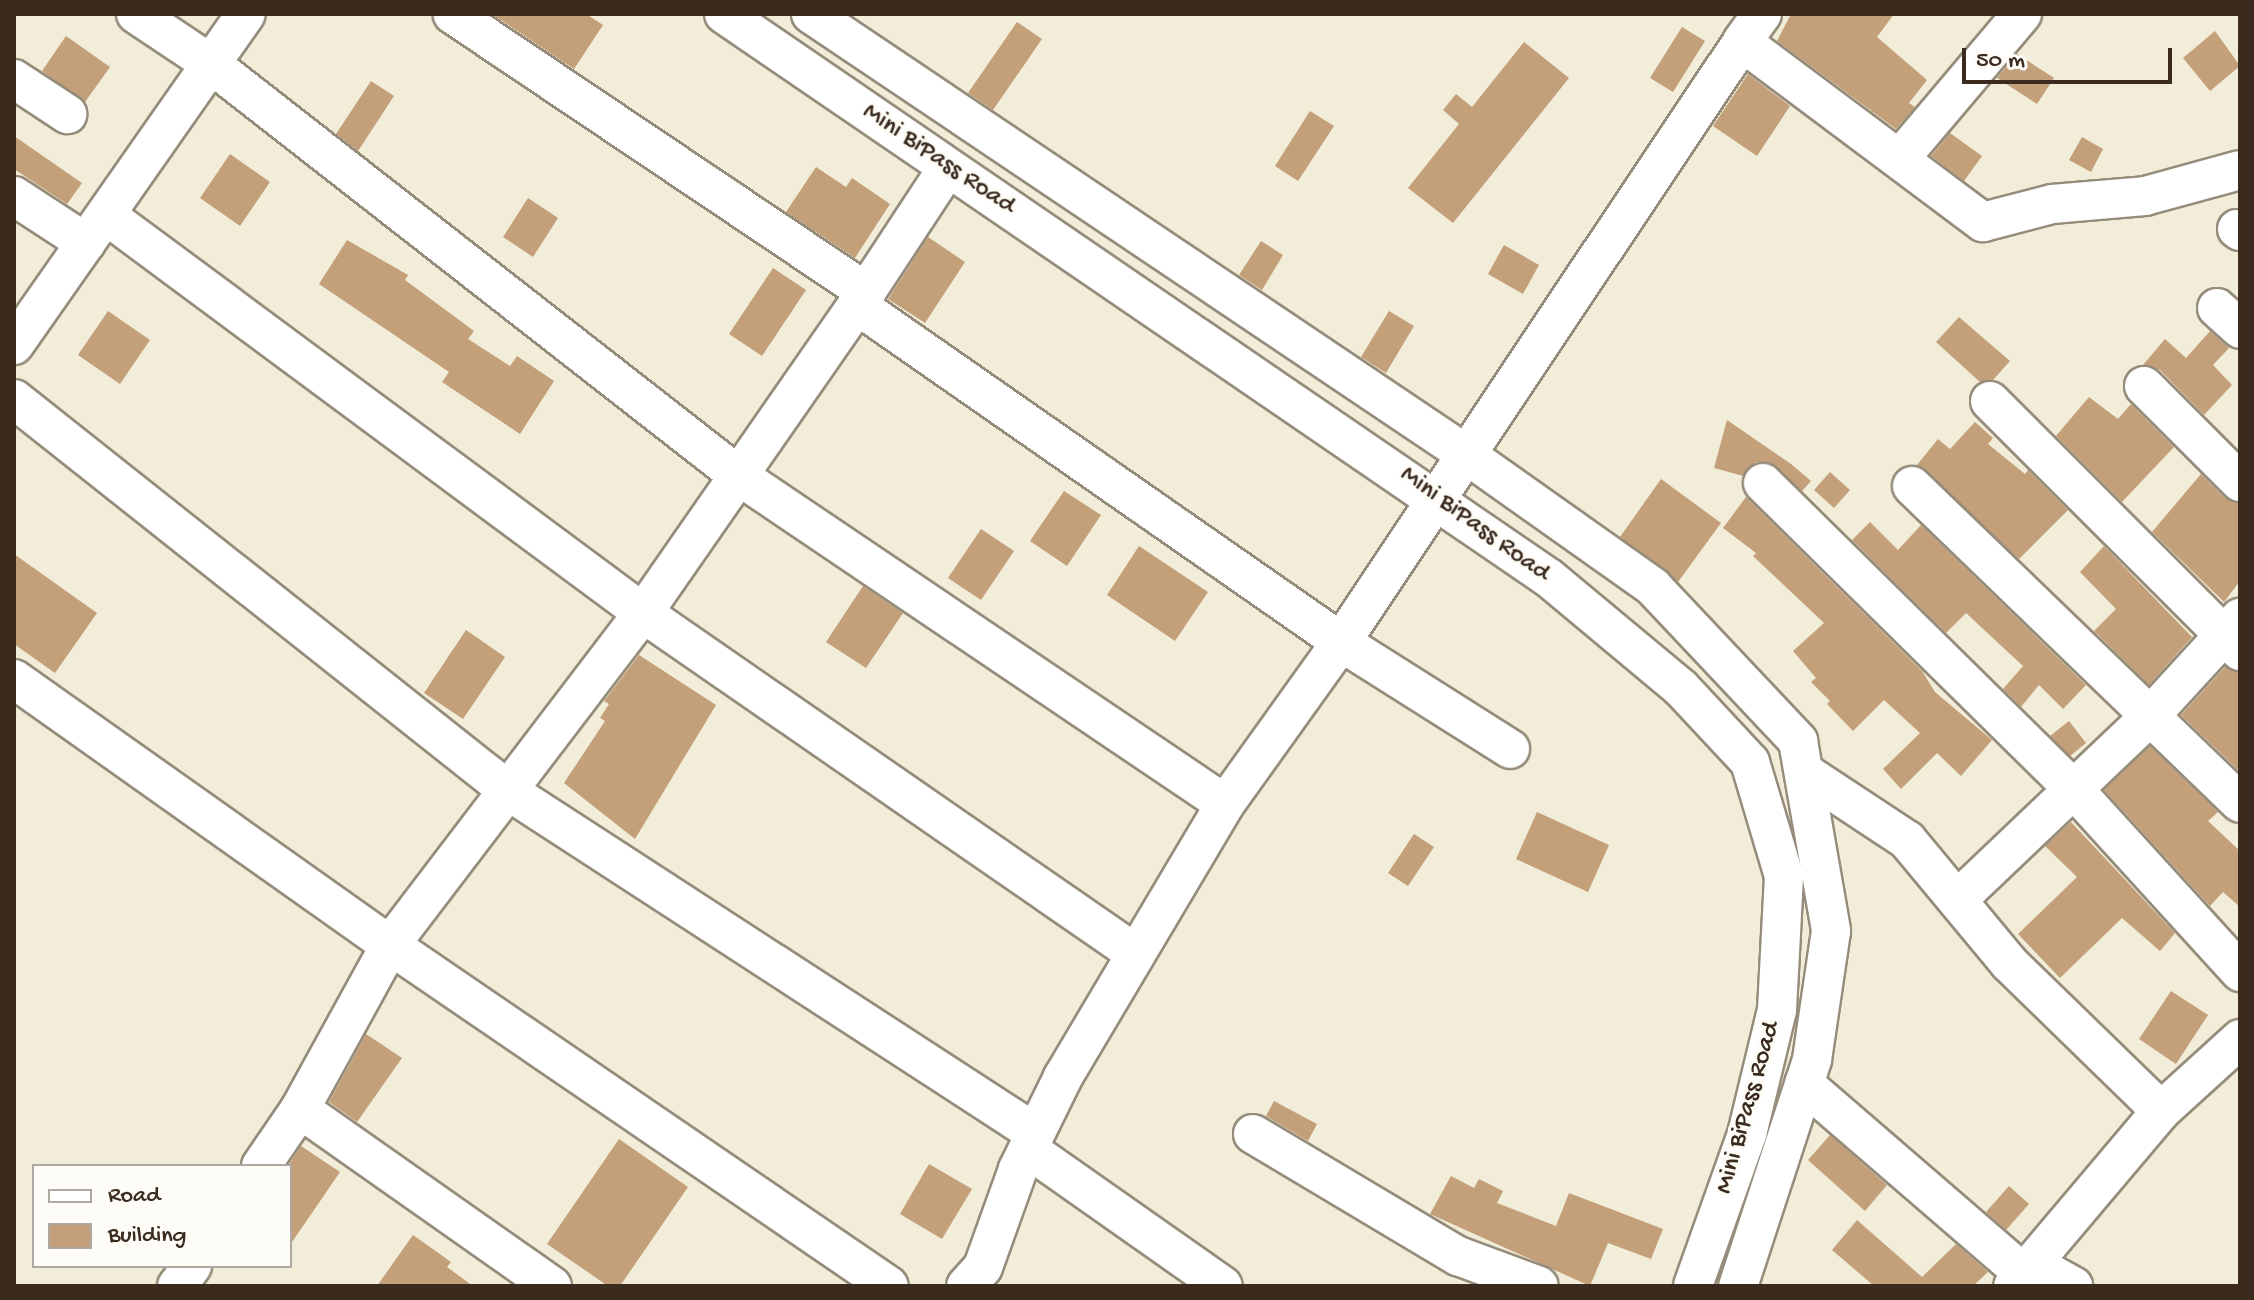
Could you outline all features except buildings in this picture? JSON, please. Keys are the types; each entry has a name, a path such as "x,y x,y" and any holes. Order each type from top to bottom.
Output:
{"street":[{"path":"136,14 211,64 739,476 1225,804"},
{"path":"20,325 96,229 246,14"},
{"path":"453,14 861,298 1341,642 1510,749"},
{"name":"Mini BiPass Road","path":"724,14 1436,497 1549,578 1681,688 1750,762 1784,876 1777,1010 1747,1134 1693,1286"},
{"path":"811,14 1464,453 1653,587 1798,741 1807,774 1831,931 1804,1084 1738,1286"},
{"path":"1902,156 2022,14"},
{"path":"966,1286 983,1267 1032,1141 1136,954 1225,804 1341,642 1464,453 1752,28 1983,222 2052,204 2145,196 2240,170"},
{"path":"14,79 67,114"},
{"path":"262,1164 300,1109 390,945 510,792 643,613 948,167"},
{"path":"14,196 96,229 1136,954"},
{"path":"2144,386 2240,482"},
{"path":"14,399 510,792 1032,1141 1211,1283"},
{"path":"1957,900 2234,634 1990,401"},
{"path":"1763,483 2074,790 2240,972"},
{"path":"1912,486 2240,803"},
{"path":"14,679 390,945 889,1286"},
{"path":"1807,774 1907,840 2009,963 2161,1111"},
{"path":"2023,1275 2161,1111 2240,1039"},
{"path":"1804,1084 2023,1275 2073,1286"},
{"path":"300,1109 552,1286"},
{"path":"1253,1134 1458,1256 1539,1286"}]}
